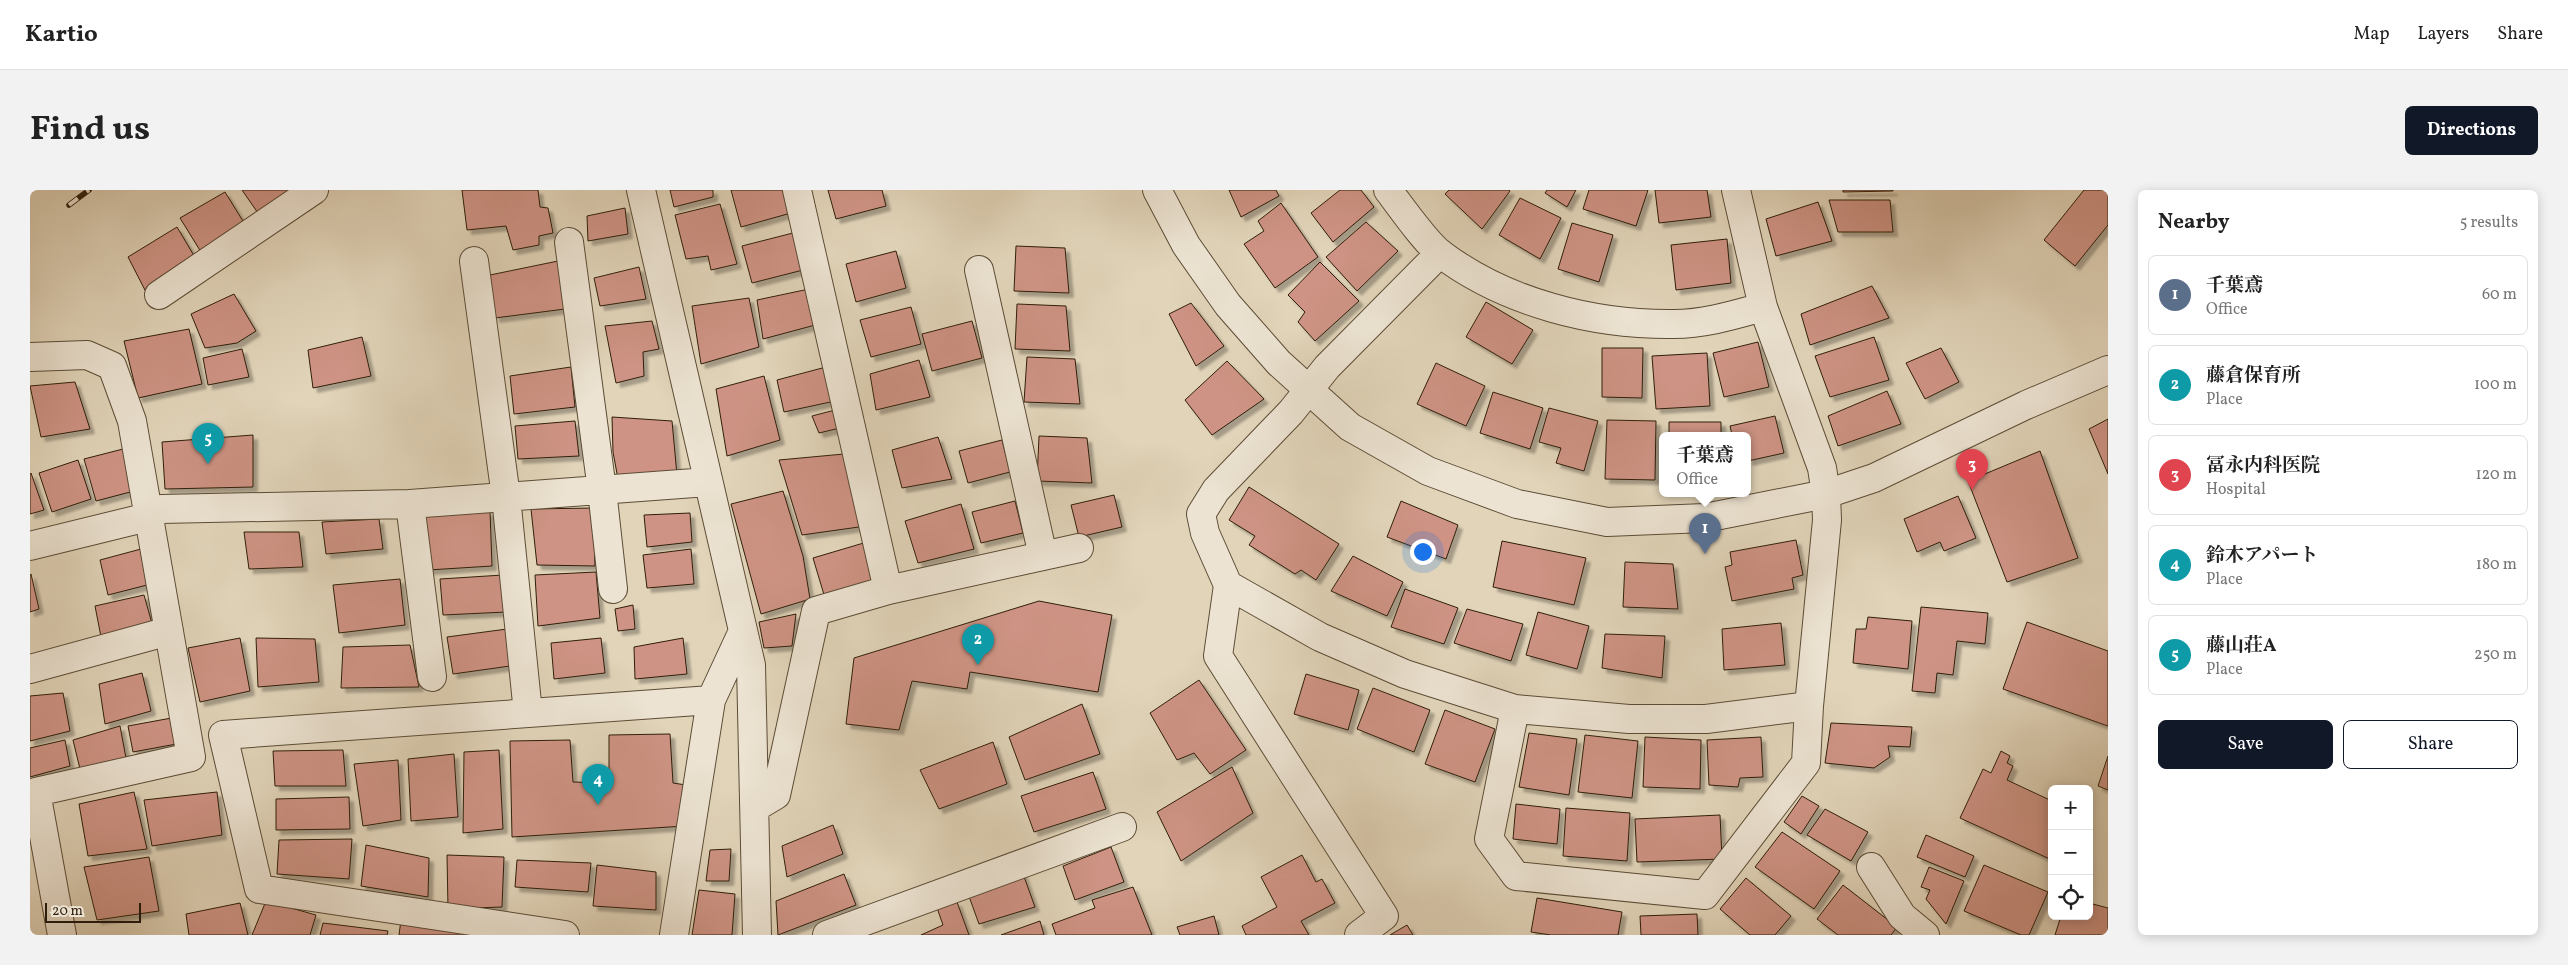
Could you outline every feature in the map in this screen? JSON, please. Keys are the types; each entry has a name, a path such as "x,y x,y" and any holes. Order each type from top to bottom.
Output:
{"street":[{"path":"159,296 314,190"},
{"path":"641,190 752,665 757,935"},
{"path":"797,190 888,590"},
{"path":"1157,190 1186,245 1228,305 1279,363 1350,427 1428,471 1517,504 1607,522 1706,518 1826,494 1874,478 2026,405 2108,370"},
{"path":"1388,190 1440,253 1481,279 1529,300 1581,315 1627,322 1675,324 1716,320 1763,308"},
{"path":"1515,709 1489,839 1516,876 1705,895 1806,763 1809,706 1827,520 1826,494 1822,468 1763,308 1736,190"},
{"path":"569,242 602,490 613,589"},
{"path":"1359,935 1384,916 1218,656 1228,585 1205,533 1201,514 1216,490 1309,391 1327,367 1440,253"},
{"path":"474,261 506,497 528,713"},
{"path":"978,270 1043,556"},
{"path":"30,357 87,355 112,366 132,421 191,757 36,792 62,935"},
{"path":"30,546 148,517 161,509 410,504 708,482"},
{"path":"410,504 432,677"},
{"path":"756,807 776,795 816,611 888,590 1079,548"},
{"path":"1228,585 1320,638 1405,674 1515,709 1630,719 1696,719 1809,706"},
{"path":"30,669 169,631"},
{"path":"674,935 711,700 743,631"},
{"path":"565,935 474,928 259,889 223,735 711,700"},
{"path":"827,935 1122,827"},
{"path":"1871,867 1902,916 1925,935"}],"building":[{"path":"242,190 290,190 258,213"},
{"path":"462,190 538,190 540,207 548,208 553,233 539,236 539,245 513,250 506,226 467,230"},
{"path":"670,190 713,190 713,197 674,207"},
{"path":"731,190 785,190 791,213 741,227"},
{"path":"828,190 882,190 886,206 836,219"},
{"path":"1229,190 1276,190 1279,196 1241,217"},
{"path":"1340,190 1361,190 1374,207 1333,242 1311,213"},
{"path":"1449,190 1510,191 1482,229 1445,194"},
{"path":"1547,190 1576,190 1567,207 1545,193"},
{"path":"1589,190 1648,190 1636,226 1583,209"},
{"path":"1655,190 1707,190 1711,217 1659,223"},
{"path":"1843,190 1893,190 1893,191 1843,192"},
{"path":"2084,190 2108,190 2108,225 2075,266 2044,240"},
{"path":"225,192 246,226 201,252 180,218"},
{"path":"1520,198 1561,218 1540,259 1499,235"},
{"path":"1829,200 1890,200 1893,232 1838,232"},
{"path":"1818,202 1832,241 1776,256 1766,219"},
{"path":"1281,203 1318,257 1275,288 1244,244 1264,231 1258,221"},
{"path":"720,204 737,264 711,270 708,256 686,259 675,215"},
{"path":"625,208 628,234 588,241 587,216"},
{"path":"1366,222 1398,251 1357,291 1326,257"},
{"path":"1572,223 1613,235 1599,282 1558,269"},
{"path":"177,227 196,259 147,294 128,257"},
{"path":"793,233 803,270 752,283 742,246"},
{"path":"1727,239 1731,283 1676,290 1671,245"},
{"path":"1016,246 1065,248 1069,293 1014,291"},
{"path":"896,251 906,288 856,302 846,264"},
{"path":"558,261 565,309 495,318 490,275"},
{"path":"1320,262 1359,301 1315,341 1298,322 1305,312 1288,295"},
{"path":"639,267 646,299 600,306 594,278"},
{"path":"1872,286 1889,318 1810,345 1801,314"},
{"path":"809,289 819,324 763,339 757,300"},
{"path":"234,294 256,331 237,343 205,348 191,314"},
{"path":"749,298 759,347 701,364 692,306"},
{"path":"1486,302 1533,330 1512,364 1466,337"},
{"path":"1191,303 1224,346 1196,366 1169,314"},
{"path":"1017,304 1066,306 1070,351 1015,349"},
{"path":"911,307 921,344 871,357 860,320"},
{"path":"652,321 659,349 643,352 644,376 616,383 605,326"},
{"path":"972,321 982,358 932,371 922,334"},
{"path":"189,329 202,384 138,398 124,341"},
{"path":"362,337 371,376 313,388 308,350"},
{"path":"1874,337 1889,380 1830,397 1815,356"},
{"path":"1758,342 1769,387 1724,397 1713,353"},
{"path":"1602,348 1643,348 1642,398 1602,397"},
{"path":"1941,348 1959,382 1925,399 1906,363"},
{"path":"242,349 249,377 208,385 203,358"},
{"path":"1707,353 1710,406 1656,409 1652,356"},
{"path":"1027,357 1075,359 1080,404 1024,402"},
{"path":"919,360 930,397 876,410 870,374"},
{"path":"1227,361 1264,399 1212,435 1185,400"},
{"path":"1436,363 1485,386 1466,426 1417,404"},
{"path":"571,367 575,407 514,414 510,376"},
{"path":"826,367 835,401 784,412 777,380"},
{"path":"764,376 780,440 727,456 716,389"},
{"path":"75,382 90,429 41,437 30,386"},
{"path":"1887,391 1901,424 1838,446 1828,416"},
{"path":"1493,392 1543,408 1530,449 1480,433"},
{"path":"1549,408 1598,421 1584,471 1556,463 1561,448 1539,442"},
{"path":"839,409 844,427 819,433 812,416"},
{"path":"1775,416 1784,453 1751,460 1751,432 1731,432 1730,426"},
{"path":"612,417 672,421 677,475 618,479 613,452"},
{"path":"2108,419 2108,474 2089,429"},
{"path":"1607,420 1656,421 1655,480 1605,479"},
{"path":"575,421 579,456 518,459 515,426"},
{"path":"1669,422 1721,422 1721,432 1669,432"},
{"path":"253,435 253,487 165,489 162,442"},
{"path":"1039,436 1087,438 1092,483 1037,481"},
{"path":"938,437 952,479 902,488 892,450"},
{"path":"1002,440 1010,472 968,483 959,451"},
{"path":"123,449 134,491 96,501 84,459"},
{"path":"2040,451 2078,558 2007,582 1968,481"},
{"path":"844,454 873,525 802,535 779,460"},
{"path":"78,460 91,499 52,512 39,473"},
{"path":"30,474 44,510 30,514"},
{"path":"1249,487 1339,544 1316,580 1301,570 1295,574 1249,545 1255,536 1229,520"},
{"path":"783,491 803,556 810,599 761,614 731,504"},
{"path":"1114,495 1122,527 1079,537 1071,505"},
{"path":"1958,496 1976,538 1944,551 1940,542 1917,552 1904,519"},
{"path":"1015,501 1023,533 981,543 972,512"},
{"path":"1401,501 1458,525 1446,559 1387,537"},
{"path":"961,504 974,549 918,563 905,521"},
{"path":"593,508 595,566 537,565 531,509"},
{"path":"490,511 492,566 428,570 424,514"},
{"path":"690,513 692,542 647,547 644,515"},
{"path":"379,519 383,549 326,554 322,522"},
{"path":"244,532 299,532 303,567 249,569"},
{"path":"1796,540 1803,575 1792,578 1794,589 1732,601 1725,567 1732,565 1730,552"},
{"path":"1502,541 1586,558 1574,605 1493,587"},
{"path":"867,542 881,585 825,598 813,558"},
{"path":"141,549 151,584 108,595 100,560"},
{"path":"691,549 694,584 647,588 643,555"},
{"path":"1353,556 1403,582 1387,616 1331,591"},
{"path":"1625,562 1673,564 1678,609 1623,607"},
{"path":"596,572 600,618 538,626 535,575"},
{"path":"30,575 39,609 30,612"},
{"path":"503,575 506,612 443,615 440,579"},
{"path":"400,579 405,625 339,633 333,585"},
{"path":"1405,589 1458,608 1444,644 1391,627"},
{"path":"144,595 153,627 102,642 95,606"},
{"path":"1039,601 1112,615 1098,692 970,672 967,689 912,681 899,730 846,724 854,658"},
{"path":"633,605 635,629 618,631 615,609"},
{"path":"1921,607 1988,613 1985,644 1957,641 1953,675 1937,673 1935,693 1912,691"},
{"path":"1467,609 1523,624 1511,661 1454,643"},
{"path":"1538,612 1589,626 1577,669 1526,655"},
{"path":"796,614 792,646 764,648 759,622"},
{"path":"1868,617 1912,621 1908,669 1853,663 1856,629 1866,629"},
{"path":"2027,622 2108,651 2108,726 2003,689"},
{"path":"1781,623 1785,665 1724,670 1722,629"},
{"path":"507,629 510,666 453,674 447,637"},
{"path":"1605,634 1665,636 1662,678 1602,668"},
{"path":"240,638 250,691 200,702 188,648"},
{"path":"256,638 315,639 319,682 258,687"},
{"path":"601,638 605,673 554,679 551,643"},
{"path":"683,638 687,674 635,679 634,647"},
{"path":"410,645 419,687 341,688 343,647"},
{"path":"142,673 151,711 105,724 99,684"},
{"path":"1306,674 1359,690 1348,730 1294,714"},
{"path":"1199,680 1246,750 1210,774 1194,753 1177,760 1150,713"},
{"path":"1373,688 1430,710 1414,752 1357,729"},
{"path":"63,693 70,731 30,741 30,696"},
{"path":"1082,704 1100,754 1025,780 1009,737"},
{"path":"1445,710 1495,729 1475,782 1425,764"},
{"path":"177,717 182,743 133,752 128,726"},
{"path":"1831,723 1912,727 1910,747 1888,746 1890,757 1874,768 1825,763"},
{"path":"120,726 126,758 80,769 73,740"},
{"path":"1529,733 1577,739 1569,795 1519,787"},
{"path":"670,734 673,783 686,785 685,826 512,837 510,741 570,740 573,782 609,783 609,735"},
{"path":"1585,735 1638,741 1632,798 1578,792"},
{"path":"1645,737 1701,740 1700,789 1643,787"},
{"path":"1761,737 1763,777 1740,778 1738,787 1709,785 1707,740"},
{"path":"65,740 70,766 30,777 30,748"},
{"path":"993,742 1007,784 939,809 920,770"},
{"path":"343,750 346,786 275,786 273,751"},
{"path":"499,750 503,829 463,833 464,752"},
{"path":"2001,751 2010,756 2007,763 2013,766 2007,780 2048,799 2048,858 1960,818 1983,769 1991,773"},
{"path":"454,754 458,817 411,821 408,759"},
{"path":"2108,756 2108,790 2098,786"},
{"path":"398,760 401,820 363,826 354,764"},
{"path":"1232,767 1253,813 1181,861 1157,812"},
{"path":"1093,772 1106,809 1034,832 1021,796"},
{"path":"134,792 147,849 88,856 79,804"},
{"path":"217,792 222,835 152,846 144,800"},
{"path":"1802,796 1819,806 1801,834 1784,822"},
{"path":"349,797 350,829 276,830 276,799"},
{"path":"1516,804 1560,809 1557,844 1513,839"},
{"path":"1566,808 1630,813 1627,861 1563,856"},
{"path":"1825,809 1868,832 1851,861 1807,835"},
{"path":"1720,815 1722,859 1637,862 1635,819"},
{"path":"833,825 843,854 787,877 782,846"},
{"path":"1782,832 1840,871 1814,909 1755,867"},
{"path":"1926,835 1974,856 1965,877 1917,857"},
{"path":"352,839 349,879 277,874 279,840"},
{"path":"366,845 429,858 428,897 361,886"},
{"path":"1111,847 1124,882 1075,900 1063,866"},
{"path":"731,849 729,881 706,881 710,850"},
{"path":"447,855 504,857 502,907 448,909"},
{"path":"1302,855 1316,882 1322,879 1335,903 1301,921 1309,935 1246,935 1242,926 1277,907 1261,877"},
{"path":"149,857 159,911 97,920 84,867"},
{"path":"517,860 591,863 588,892 515,887"},
{"path":"597,865 656,872 656,910 593,906"},
{"path":"1984,865 2048,892 2029,935 2021,935 1964,911"},
{"path":"1929,867 1964,881 1946,924 1926,899 1930,890 1921,887"},
{"path":"1022,871 1035,907 979,924 967,891"},
{"path":"844,874 856,905 778,935 776,901"},
{"path":"1746,878 1791,916 1775,935 1750,935 1720,909"},
{"path":"1843,885 1897,927 1891,935 1838,935 1817,919"},
{"path":"1133,887 1152,935 1056,935 1052,924 1095,908 1092,900"},
{"path":"699,890 735,894 732,935 692,935"},
{"path":"1537,898 1622,912 1618,935 1551,935 1531,932"},
{"path":"266,901 316,915 310,935 252,935"},
{"path":"957,902 969,935 921,935 943,925 936,905"},
{"path":"240,903 248,935 189,935 186,914"},
{"path":"2093,904 2108,908 2108,935 2055,935 2060,920 2093,920"},
{"path":"1697,914 1698,935 1641,935 1640,916"},
{"path":"1214,916 1219,935 1180,935 1177,927"},
{"path":"401,920 465,930 464,935 399,935"},
{"path":"1040,921 1044,935 1001,935"},
{"path":"323,923 388,931 387,935 320,935"},
{"path":"1407,925 1413,935 1390,935"}],"railway":[{"path":"69,205 89,190"}],"place":[{"name":"藤山荘A","path":"208,464"},
{"name":"冨永内科医院","path":"1972,490"},
{"name":"千葉鳶","path":"1705,554"},
{"name":"藤倉保育所","path":"978,665"},
{"name":"鈴木アパート","path":"598,805"}]}
